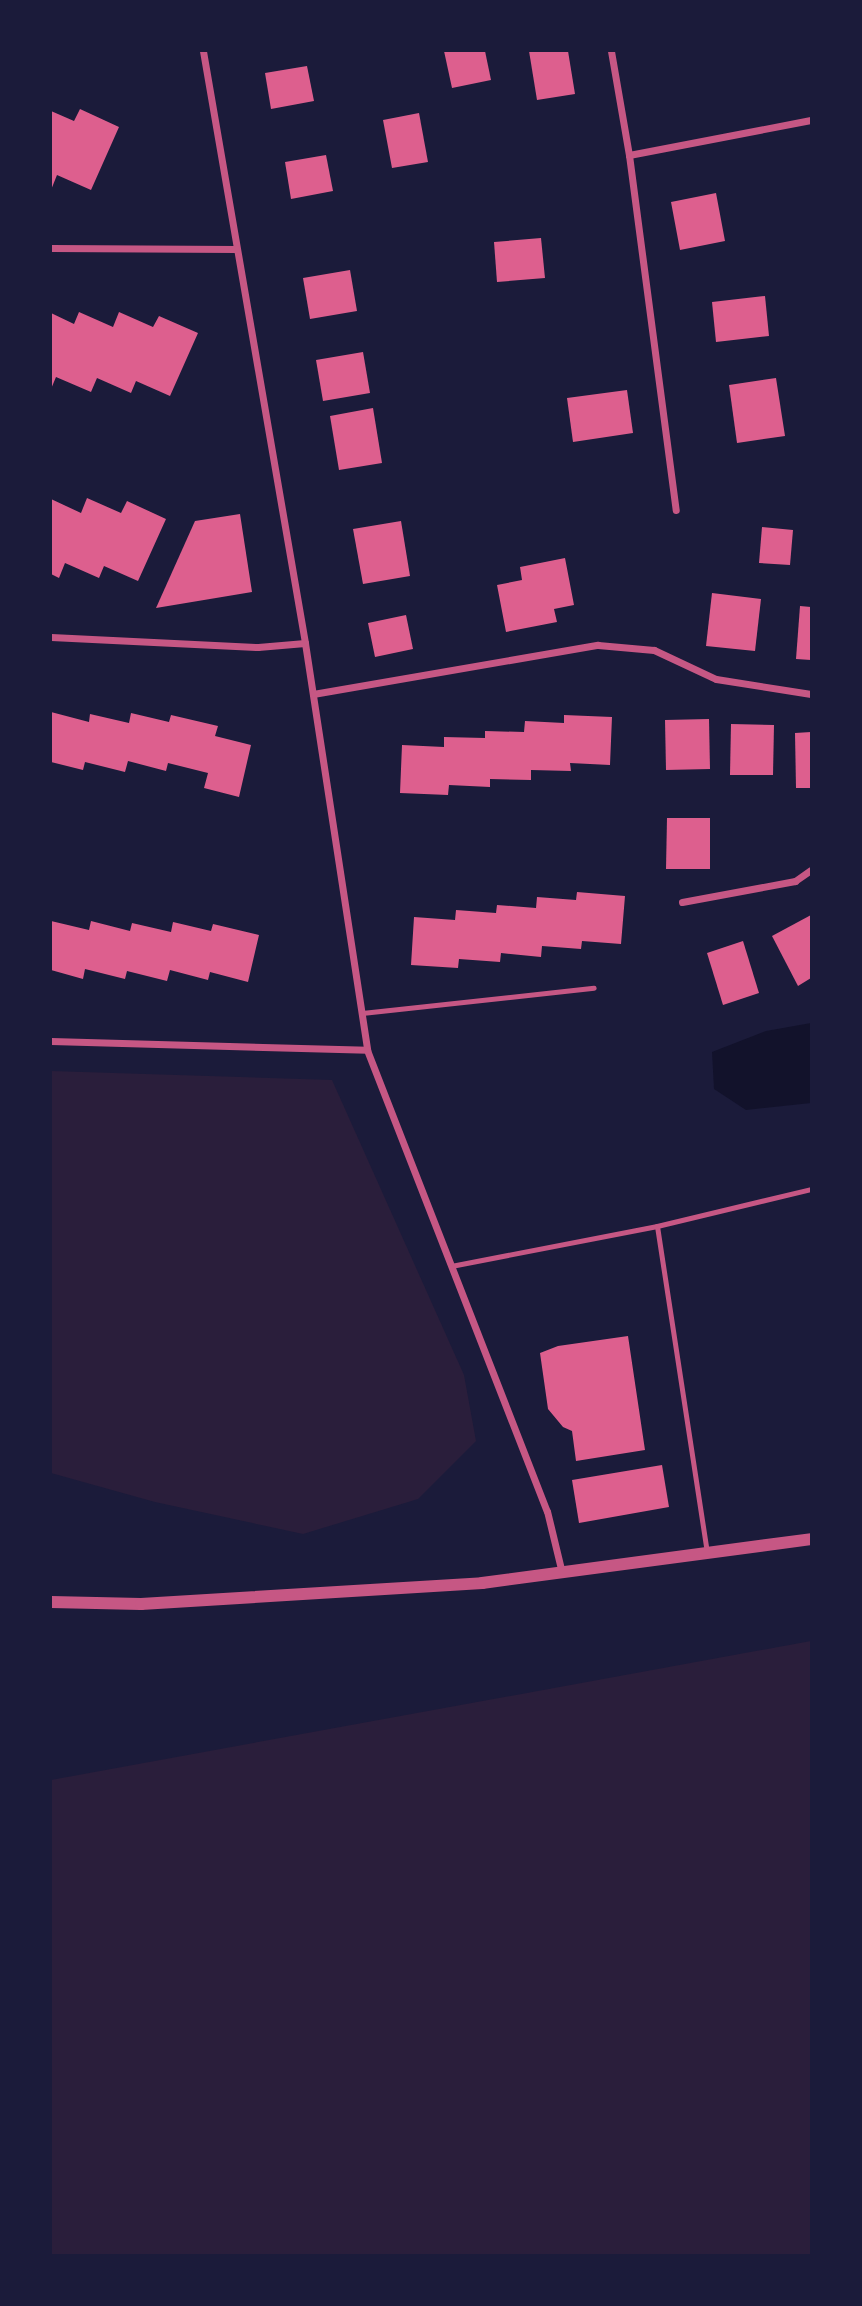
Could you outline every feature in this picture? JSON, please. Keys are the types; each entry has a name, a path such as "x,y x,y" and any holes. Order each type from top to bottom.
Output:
{"street":[{"path":"203,51 305,643 368,1050 547,1511 562,1573"},
{"path":"611,51 629,155 676,510"},
{"path":"629,155 811,120"},
{"path":"51,248 236,248"},
{"path":"51,637 258,647 305,643"},
{"path":"313,694 598,645 654,650 716,679 811,694"},
{"path":"682,902 795,881 811,870"},
{"path":"51,1041 368,1050"},
{"path":"51,1602 141,1604 482,1583 811,1539"}],"lane":[{"path":"362,1013 594,988"},
{"path":"451,1266 657,1226 811,1189"},
{"path":"657,1226 708,1553"}],"shaded area":[{"path":"811,1023 811,1103 746,1110 714,1089 712,1052 766,1031"},
{"path":"51,1071 332,1080 464,1375 476,1441 418,1499 303,1534 155,1502 51,1473"},
{"path":"811,1641 811,2255 51,2255 51,1780"}],"building":[{"path":"444,51 485,51 491,80 452,88"},
{"path":"529,51 568,51 575,94 537,100"},
{"path":"307,66 314,101 271,109 265,73"},
{"path":"80,109 119,127 91,190 57,175 51,190 51,111 74,121"},
{"path":"419,113 428,162 392,168 383,120"},
{"path":"326,155 333,191 291,199 285,162"},
{"path":"716,193 725,241 680,250 671,202"},
{"path":"541,238 545,278 497,282 494,242"},
{"path":"350,270 357,311 310,319 303,278"},
{"path":"765,296 769,336 716,342 712,302"},
{"path":"79,312 113,327 119,312 153,327 159,316 198,333 170,396 136,381 131,393 97,378 91,392 56,377 51,389 51,313 74,324"},
{"path":"363,352 370,393 323,401 316,360"},
{"path":"776,378 785,436 737,443 729,385"},
{"path":"627,390 633,433 573,442 567,398"},
{"path":"373,408 382,463 339,470 330,416"},
{"path":"87,498 121,513 127,501 166,519 138,581 104,566 99,578 65,563 59,578 51,574 51,499 81,513"},
{"path":"240,514 252,592 156,608 195,521"},
{"path":"401,521 410,576 363,584 353,529"},
{"path":"762,527 793,530 790,565 759,563"},
{"path":"565,558 574,605 554,609 557,622 506,632 497,585 522,580 520,567"},
{"path":"712,593 761,599 755,651 706,646"},
{"path":"800,606 811,607 811,660 796,659"},
{"path":"406,615 413,649 375,657 368,623"},
{"path":"51,712 89,722 90,714 129,723 131,713 169,722 171,715 218,726 215,736 251,745 239,797 204,788 208,773 168,763 166,771 128,761 125,772 85,762 83,770 51,762"},
{"path":"564,715 612,717 610,765 570,763 571,771 531,770 531,780 490,779 490,787 449,785 448,795 400,793 402,745 444,747 444,737 485,738 485,731 524,732 525,721 564,723"},
{"path":"709,719 710,769 666,770 665,720"},
{"path":"731,724 774,725 773,775 730,775"},
{"path":"811,732 811,788 796,788 795,733"},
{"path":"667,818 710,818 710,869 666,869"},
{"path":"577,892 625,896 621,944 582,941 581,949 542,946 541,957 501,953 500,962 459,959 458,968 411,965 414,917 455,920 456,910 496,913 497,905 536,908 537,897 576,900"},
{"path":"811,915 811,978 798,986 772,936"},
{"path":"51,921 89,930 91,921 130,931 132,923 171,932 173,922 211,931 213,924 259,935 248,982 210,972 208,980 170,970 167,981 127,971 125,979 85,969 83,979 51,970"},
{"path":"743,941 759,993 723,1005 707,953"},
{"path":"628,1336 645,1450 576,1461 572,1431 563,1427 548,1409 540,1353 558,1346"},
{"path":"662,1465 669,1507 579,1523 572,1480"}]}
